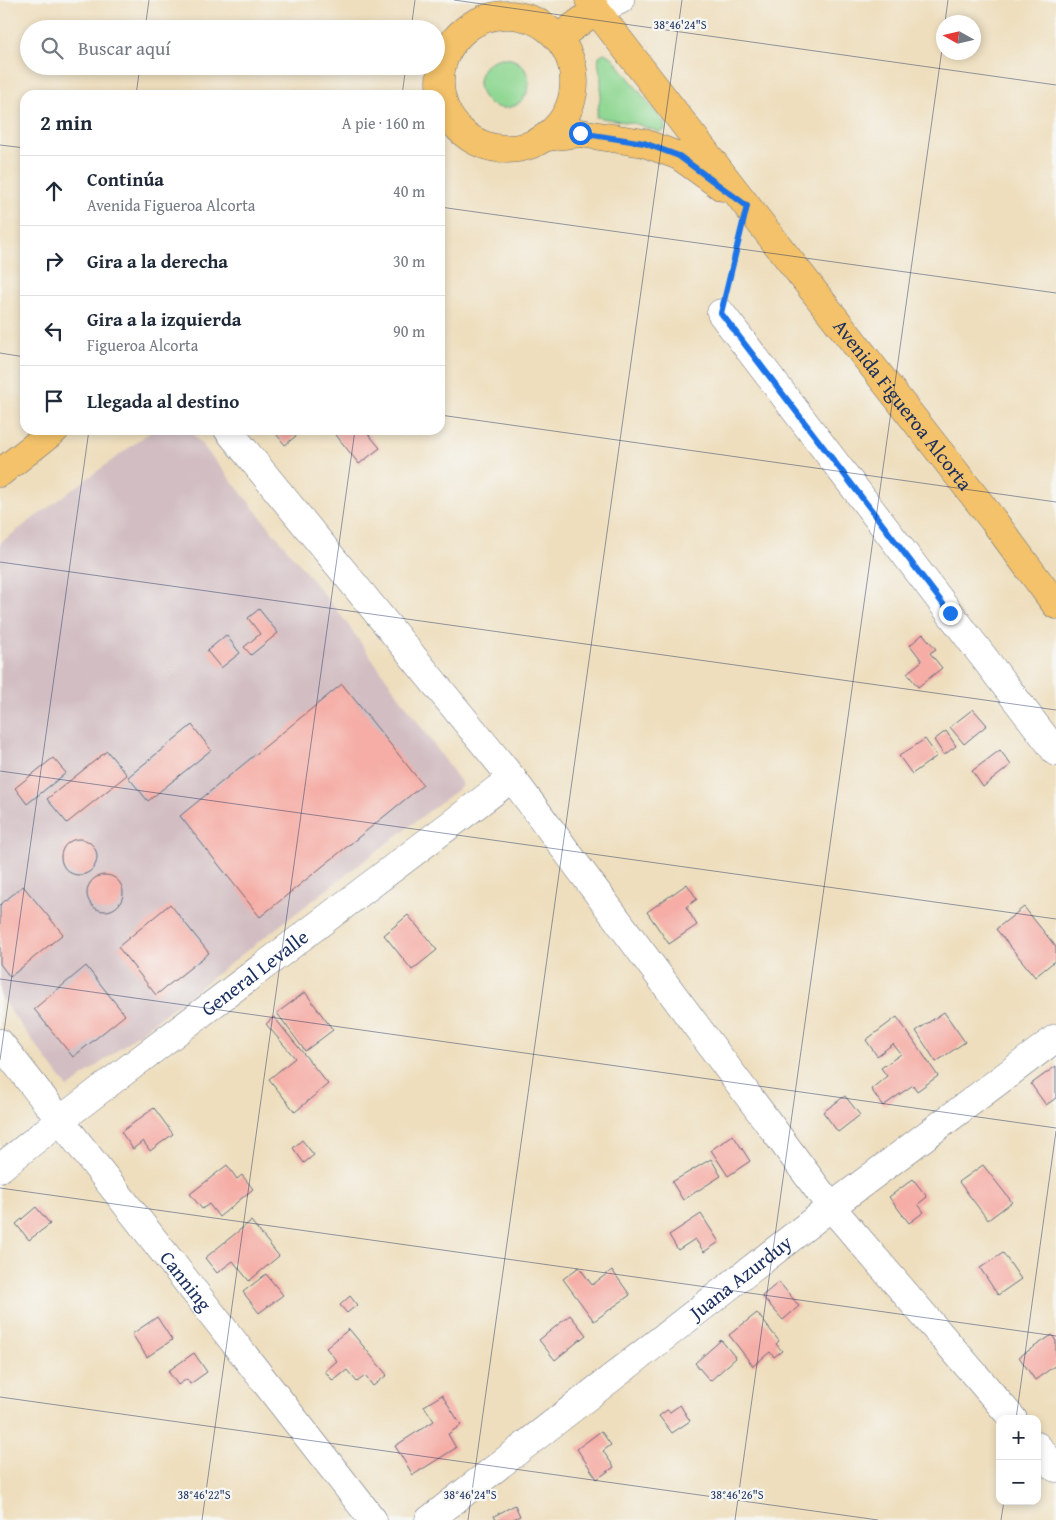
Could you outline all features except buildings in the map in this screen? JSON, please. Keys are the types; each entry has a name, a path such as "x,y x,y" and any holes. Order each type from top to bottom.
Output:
{"main road":[{"path":"558,38 602,3"},
{"name":"Avenida Figueroa Alcorta","path":"602,3 747,206 993,520 1056,605"},
{"path":"445,60 457,38 477,11 497,16 519,16 540,24 558,38 569,57 573,67 574,78 574,90 568,111 555,129 547,136 526,147 515,149 492,148 447,129 445,112"},
{"path":"441,75 442,90"},
{"name":"Avenida Figueroa Alcorta","path":"547,136 580,133 644,143 679,156 747,206"},
{"path":"0,473 49,435"}],"street":[{"path":"721,313 1056,752"},
{"path":"232,435 512,778 831,1207 1010,1415"},
{"name":"General Levalle","path":"0,1168 512,778"},
{"name":"Juana Azurduy","path":"429,1520 831,1207 1056,1038"},
{"name":"Canning","path":"0,1043 373,1520"},
{"path":"1041,1451 1056,1468"}],"path":[{"path":"721,313 747,206"}],"shaded area":[{"path":"146,435 194,435 340,614 463,785 68,1088 0,997 0,543"}],"green space":[{"path":"604,53 612,57 665,124 665,130 659,132 637,124 596,117 601,90 599,56"},
{"path":"504,58 522,65 529,83 522,101 504,108 486,101 479,83 486,65"}],"route":[{"path":"580,133 644,143 679,156 747,206 721,313 950,613"}]}
